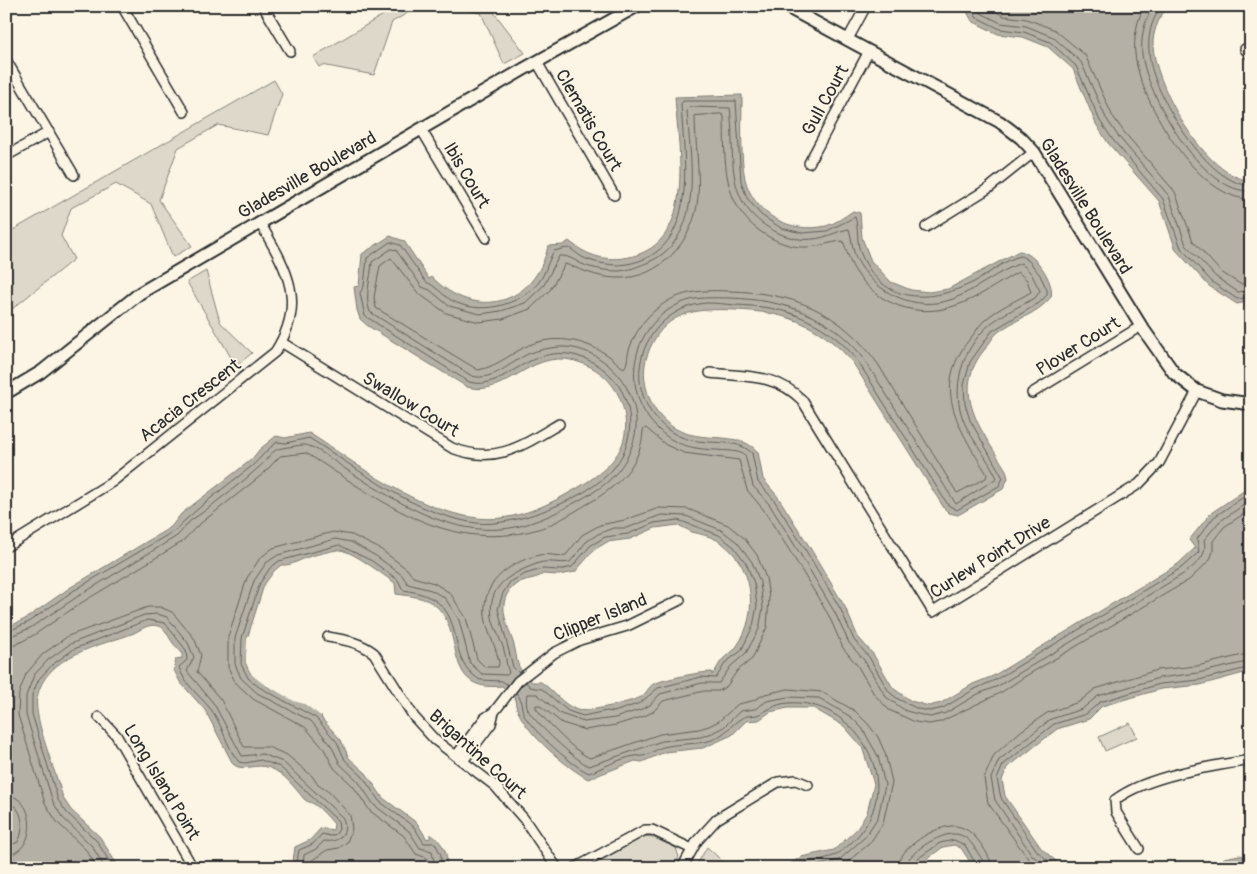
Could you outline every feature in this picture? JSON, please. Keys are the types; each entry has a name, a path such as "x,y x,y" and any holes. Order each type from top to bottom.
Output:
{"street":[{"path":"122,6 184,112"},
{"path":"263,6 290,51"},
{"name":"Gladesville Boulevard","path":"6,393 41,372 140,293 537,62 637,6"},
{"name":"Gladesville Boulevard","path":"785,6 1000,122 1021,138 1034,152 1141,326 1174,373 1197,391 1222,400 1251,404"},
{"path":"848,40 866,6"},
{"name":"Gull Court","path":"809,163 869,51"},
{"path":"6,60 74,175"},
{"name":"Clematis Court","path":"537,62 614,195"},
{"name":"Ibis Court","path":"421,129 486,238"},
{"path":"6,156 49,132"},
{"path":"926,227 989,188 1034,152"},
{"name":"Acacia Crescent","path":"6,547 112,482 262,364 281,342 290,317 291,288 285,266 260,223"},
{"name":"Plover Court","path":"1032,393 1141,326"},
{"name":"Swallow Court","path":"281,342 405,420 452,448 466,454 480,456 509,452 559,424"},
{"name":"Curlew Point Drive","path":"710,374 771,379 790,388 802,400 932,612 1139,484 1159,463 1197,391"},
{"name":"Clipper Island","path":"460,758 491,724 494,712 508,692 525,674 554,653 580,640 627,626 680,600"},
{"name":"Brigantine Court","path":"328,637 350,640 374,653 414,717 435,740 495,786 524,819 557,868"},
{"name":"Long Island Point","path":"99,717 114,732 193,868"},
{"path":"1139,849 1116,812 1115,800 1126,792 1184,772 1251,760"},
{"path":"682,868 692,849 713,822 766,788 790,780 798,780 808,785"},
{"path":"575,868 641,830 652,830 692,849"}],"shaded area":[{"path":"398,6 420,6 392,22 374,75 322,65 319,67 313,57"},
{"path":"448,6 489,6 525,53 504,64 481,13"},
{"path":"274,80 282,94 268,135 218,125 178,148 159,200 192,246 173,257 151,204 116,184 71,208 61,236 74,259 6,314 6,234"},
{"path":"206,271 220,322 252,353 236,366 187,282"},
{"path":"1130,723 1137,737 1105,751 1099,737"},
{"path":"643,836 652,837 676,848 679,857 674,868 665,868 661,864 654,868 588,868"},
{"path":"707,847 730,868 695,868"}],"water":[{"path":"964,6 1168,6 1158,22 1153,41 1155,58 1161,79 1185,126 1200,147 1217,164 1234,176 1251,180 1251,301 1237,304 1209,286 1176,250 1159,201 1108,143 1096,124 1073,69 1048,47 1023,37 998,34 972,21"},
{"path":"742,95 743,169 750,192 757,203 765,212 776,219 800,227 826,226 837,222 853,211 860,213 862,238 871,261 891,282 911,290 929,292 948,289 1019,251 1031,256 1037,262 1050,284 1051,297 1032,313 997,333 975,365 970,381 969,396 973,411 979,426 1006,470 1008,478 1003,489 958,515 949,513 944,508 853,363 831,341 806,325 781,316 754,311 707,310 694,312 682,315 671,321 661,330 653,341 647,356 644,370 647,391 656,411 668,424 682,432 736,440 748,444 758,452 763,479 778,497 809,546 845,607 858,637 873,654 893,688 911,701 929,706 941,703 973,684 993,676 1178,564 1195,548 1189,540 1211,513 1251,486 1251,671 1200,685 1161,689 1102,706 1089,719 1057,729 1007,768 1002,780 1005,796 1041,848 1064,868 974,868 961,848 954,845 943,847 915,868 784,868 801,857 834,850 857,829 867,813 874,784 862,747 844,726 813,708 788,708 770,712 759,720 746,721 732,735 703,748 665,752 642,762 635,761 588,779 567,765 543,744 523,720 517,709 515,698 502,686 483,686 470,680 462,671 445,617 436,606 423,599 396,594 395,583 350,553 337,550 281,565 274,571 264,585 247,639 246,663 248,669 252,675 268,687 304,704 321,715 322,719 341,740 349,758 366,773 383,798 417,823 427,839 430,838 430,834 438,840 446,853 447,863 445,868 292,868 295,847 310,840 321,828 333,830 334,824 317,806 304,799 289,781 275,770 265,766 241,768 233,764 205,710 180,682 174,670 176,659 182,658 181,651 163,629 152,625 76,654 63,662 51,671 42,683 37,698 42,732 63,798 71,810 100,837 119,868 6,868 6,837 11,828 6,787 6,628 25,619 71,587 171,527 181,514 251,460 260,449 276,436 285,438 309,433 368,472 410,496 431,506 454,513 489,519 512,516 546,505 593,478 614,459 621,448 625,435 622,404 608,380 591,367 566,359 550,360 535,365 496,385 482,389 467,387 368,326 360,319 354,287 359,286 362,254 390,236 404,241 429,279 432,277 449,291 466,299 484,302 501,300 517,294 530,282 541,266 548,246 563,245 569,241 590,254 612,259 629,257 651,248 666,233 675,214 679,191 679,142 675,97","holes":["678,525 692,532 717,540 729,550 739,561 750,589 749,619 744,633 736,648 721,661 712,675 712,672 706,672 669,679 654,684 639,698 590,710 577,710 541,682 532,682 519,667 504,614 505,599 515,585 543,574 559,575 575,572 594,550 607,542 630,539 655,528"]},
{"path":"1239,855 1251,858 1251,868 1215,868 1224,858"}],"pier":[{"path":"254,627 249,640 247,657 254,673 267,683 317,709 321,712 321,716 304,704 294,701 262,683 252,675 246,663 246,655 247,639"}]}
